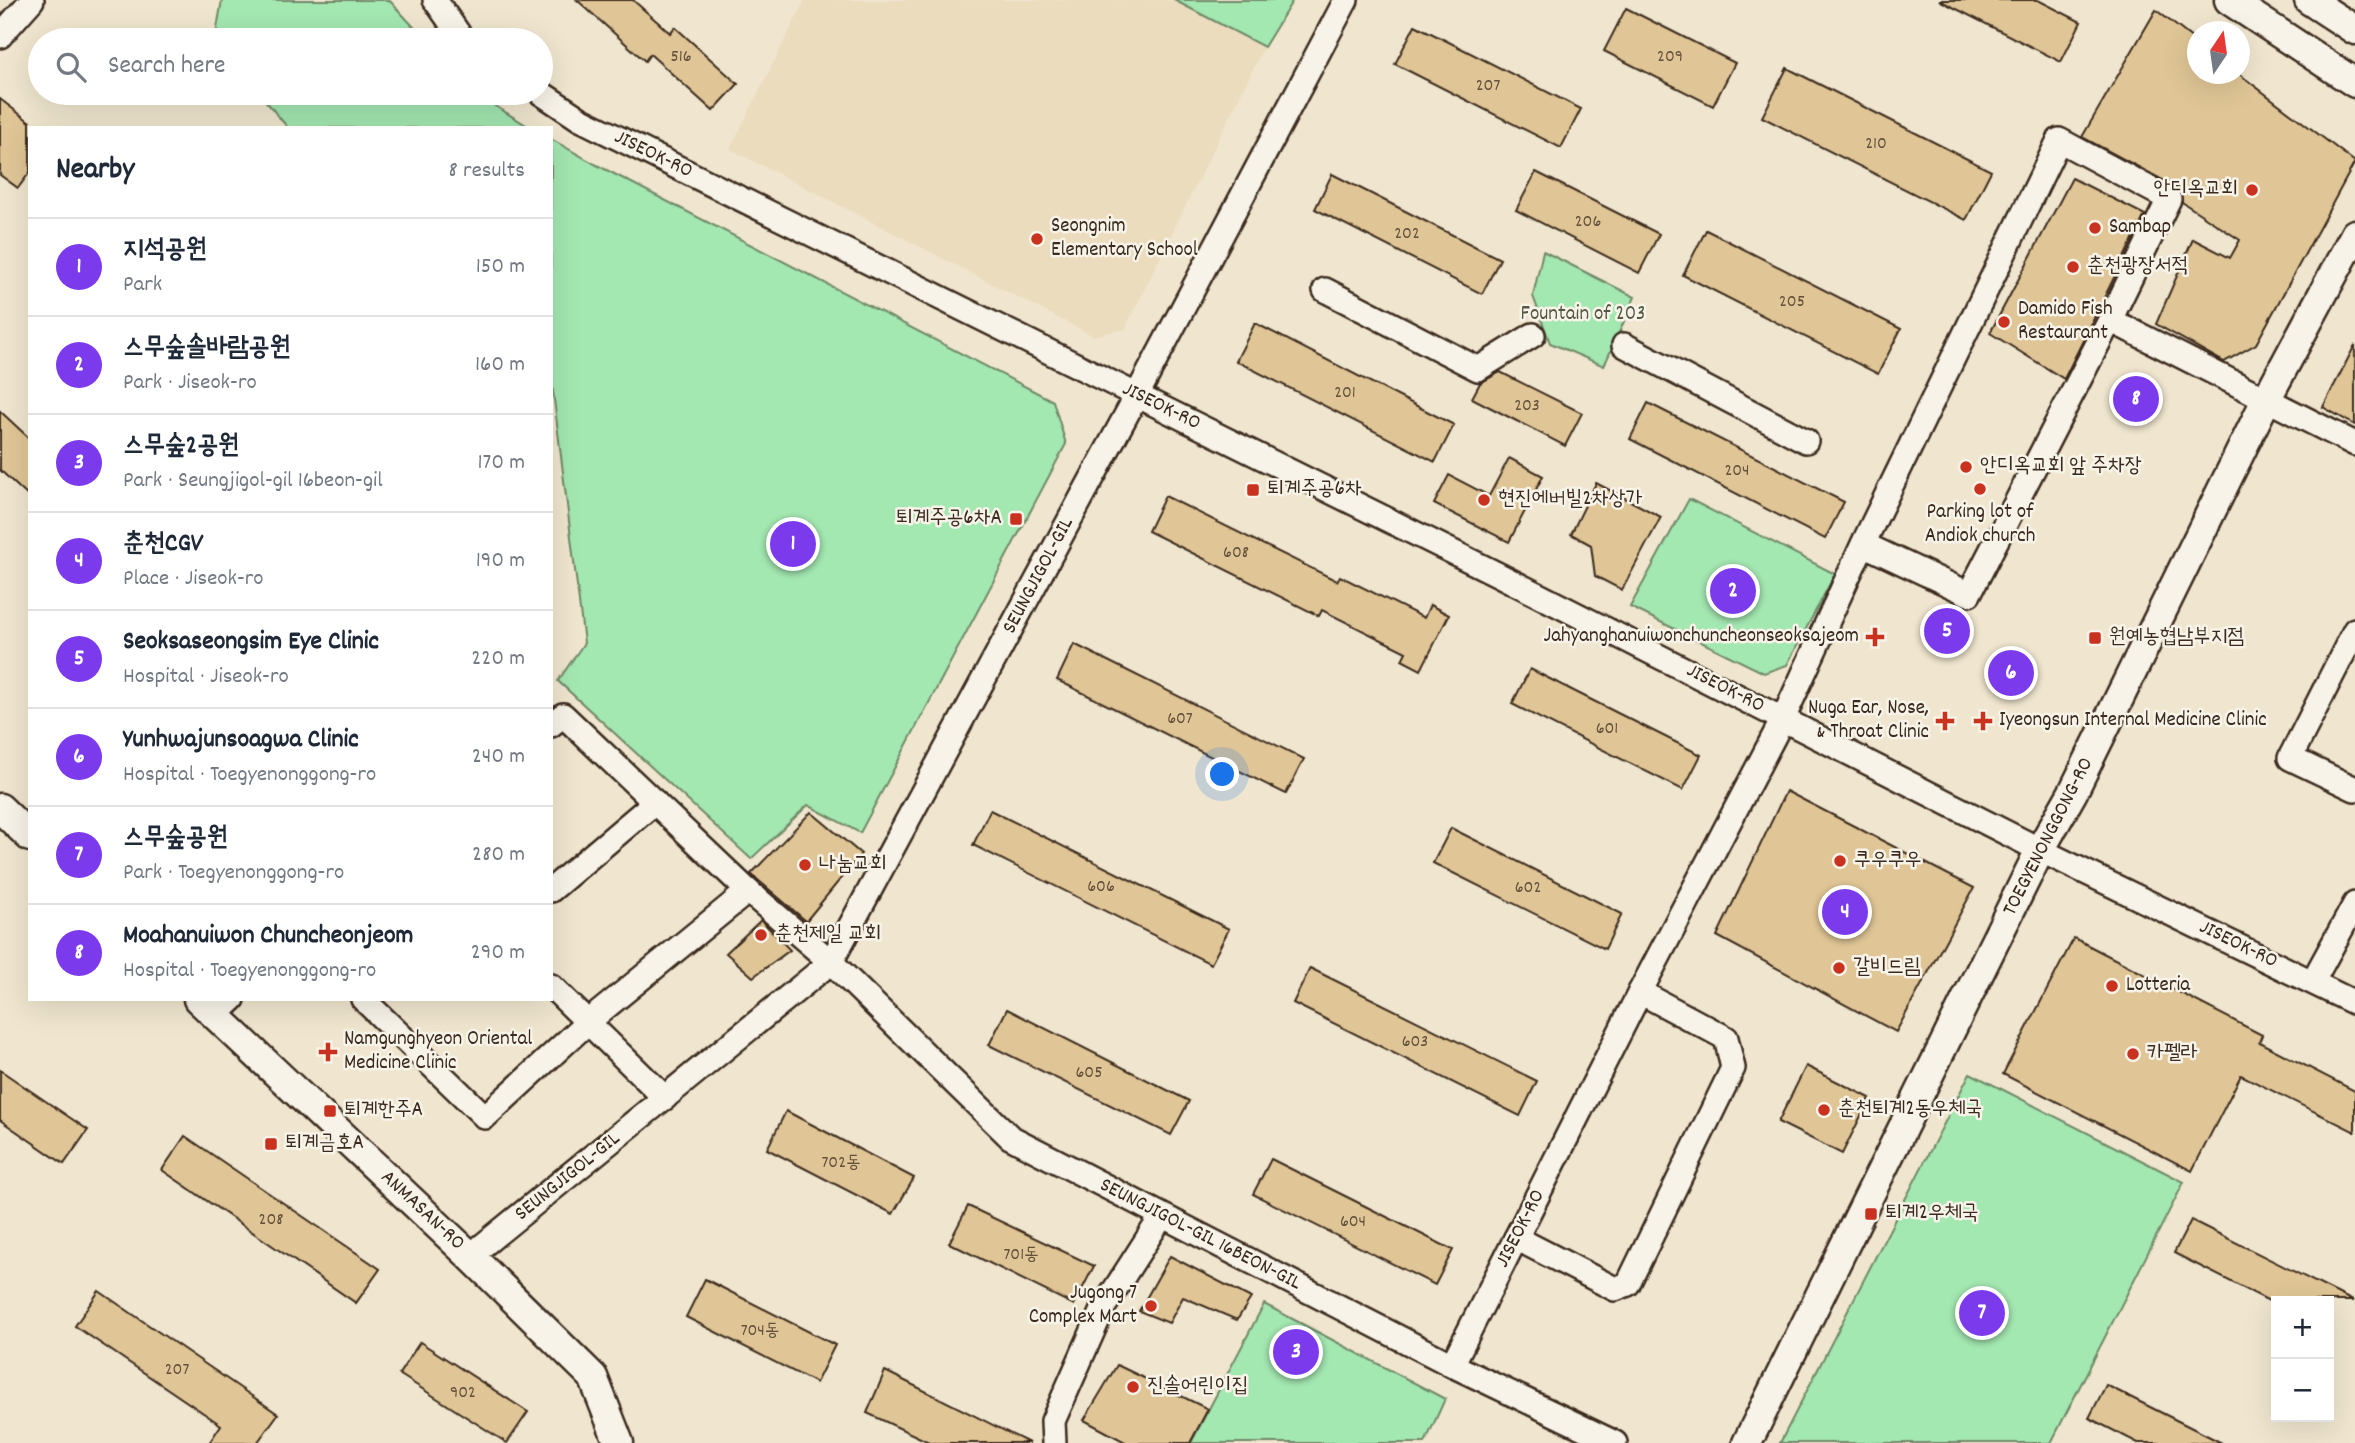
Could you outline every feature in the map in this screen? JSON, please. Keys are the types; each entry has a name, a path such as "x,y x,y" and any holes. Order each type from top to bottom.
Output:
{"street":[{"path":"0,36 32,0"},
{"path":"435,0 455,28"},
{"name":"SEUNGJIGOL-GIL","path":"470,1256 831,961 1137,395 1346,0"},
{"path":"2230,0 2355,83"},
{"path":"2309,0 2355,30"},
{"path":"2334,0 2355,5"},
{"name":"JISEOK-RO","path":"553,101 580,119 1137,395 2040,850 2355,1003"},
{"path":"1783,719 1863,544 2059,140 2169,199 1969,594 1863,544"},
{"name":"TOEGYENONGGONG-RO","path":"1747,1443 2267,398 2355,234"},
{"path":"1325,290 1478,369 1532,335"},
{"path":"2110,320 2355,444"},
{"path":"1624,345 1805,441"},
{"path":"2355,630 2290,758 2355,789"},
{"name":"SEUNGJIGOL-GIL 16BEON-GIL","path":"553,722 563,715 748,891 831,961 1010,1137 1452,1365 1615,1443"},
{"name":"JISEOK-RO","path":"1452,1365 1640,992 1783,719"},
{"path":"553,888 655,802"},
{"path":"0,808 28,835"},
{"path":"365,1001 485,1117 589,1021 748,891"},
{"path":"2313,981 2355,904"},
{"path":"553,988 666,1098"},
{"path":"1517,1238 1615,1289 1628,1284 1732,1068 1726,1038 1640,992"},
{"name":"ANMASAN-RO","path":"215,1005 593,1377 619,1443"},
{"path":"1054,1443 1053,1421 1104,1308 1162,1216"}],"shaded area":[{"name":"Seongnim Elementary School","path":"805,0 1174,0 1264,47 1125,329 1093,336 730,149"}],"green space":[{"path":"222,0 389,0 415,28 217,28"},
{"path":"1174,0 1293,0 1264,47"},
{"path":"269,105 494,105 528,126 286,126"},
{"path":"553,140 1053,401 1066,444 860,833 808,805 751,859 558,681 584,643 553,391"},
{"name":"Fountain of 203","path":"1543,251 1635,297 1604,366 1550,343 1533,296"},
{"path":"1689,499 1835,574 1787,665 1764,673 1630,607"},
{"path":"1970,1073 2184,1182 2051,1443 1780,1443"},
{"path":"1264,1304 1445,1399 1425,1443 1191,1443"}],"building":[{"path":"577,0 633,0 670,33 675,27 738,84 713,111 650,54 645,61"},
{"path":"1939,0 2038,0 2081,22 2061,62"},
{"path":"1626,8 1735,63 1713,106 1604,51"},
{"name":"안디옥교회","path":"2156,10 2187,34 2187,84 2250,82 2355,162 2256,344 2224,362 2156,324 2193,239 2230,258 2240,240 2182,202 2181,192 2176,187 2082,137"},
{"path":"1415,25 1581,109 1561,148 1395,64"},
{"path":"1787,68 1991,171 1966,220 1762,117"},
{"path":"0,99 30,122 30,126 28,175 18,188 0,175"},
{"path":"1536,172 1659,234 1639,273 1516,210"},
{"path":"1332,174 1500,259 1482,294 1315,209"},
{"path":"2072,178 2145,215 2064,379 1990,333"},
{"path":"1706,230 1901,329 1878,374 1683,275"},
{"path":"1255,323 1454,425 1435,462 1236,361"},
{"path":"2355,345 2355,425 2323,407"},
{"path":"1500,372 1582,413 1565,446 1472,398 1480,383"},
{"path":"1648,403 1844,502 1825,539 1630,439"},
{"path":"0,411 28,437 28,496 0,470"},
{"name":"현진에버빌2차상가","path":"1509,458 1543,476 1509,542 1434,504 1449,475 1489,496"},
{"path":"1596,483 1661,517 1622,590 1595,576 1591,545 1571,534"},
{"path":"1165,496 1337,581 1340,576 1424,618 1430,605 1449,615 1421,670 1402,660 1406,652 1322,610 1319,616 1148,531"},
{"path":"1074,644 1304,759 1286,794 1057,680"},
{"path":"1530,669 1701,755 1683,790 1512,704"},
{"path":"1786,791 1974,888 1896,1032 1717,936"},
{"path":"990,810 1229,929 1211,964 973,845"},
{"name":"나눔교회","path":"811,812 861,854 806,921 751,874"},
{"path":"1451,828 1622,914 1605,949 1433,863"},
{"name":"춘천제일 교회","path":"761,920 790,950 753,977 726,953"},
{"name":"카펠라","path":"2074,938 2262,1035 2259,1042 2355,1091 2355,1132 2241,1075 2192,1171 2003,1074"},
{"path":"1310,968 1537,1081 1520,1116 1293,1003"},
{"path":"1007,1009 1189,1101 1171,1135 989,1045"},
{"name":"춘천퇴계2동우체국","path":"1806,1066 1870,1098 1842,1154 1778,1122"},
{"path":"0,1070 88,1130 64,1164 0,1120"},
{"path":"786,1111 914,1178 893,1214 767,1149"},
{"path":"185,1136 380,1269 356,1303 162,1170"},
{"path":"1271,1159 1453,1250 1435,1285 1253,1194"},
{"path":"968,1206 1094,1266 1074,1305 949,1243"},
{"path":"2191,1220 2353,1301 2334,1301 2334,1296 2271,1296 2269,1301 2174,1253"},
{"path":"1170,1256 1251,1298 1237,1320 1183,1297 1169,1323 1139,1311"},
{"path":"705,1279 835,1345 816,1383 686,1317"},
{"path":"99,1291 278,1414 257,1443 209,1443 221,1425 75,1326"},
{"path":"420,1342 528,1412 507,1443 399,1374"},
{"name":"진솔어린이집","path":"1117,1365 1208,1409 1190,1443 1127,1443 1084,1420"},
{"path":"885,1371 1029,1443 931,1443 867,1413"},
{"path":"2106,1385 2222,1443 2138,1443 2089,1418"}],"place":[{"name":"안디옥교회","path":"2252,190"},
{"name":"Sambap","path":"2095,228"},
{"name":"Seongnim Elementary School","path":"1037,239"},
{"name":"춘천광장서적","path":"2073,267"},
{"name":"Damido Fish Restaurant","path":"2004,322"},
{"name":"Moahanuiwon Chuncheonjeom","path":"2136,399"},
{"name":"안디옥교회 앞 주차장","path":"1966,467"},
{"name":"Parking lot of Andiok church","path":"1980,489"},
{"name":"퇴계주공6차","path":"1253,490"},
{"name":"현진에버빌2차상가","path":"1484,500"},
{"name":"퇴계주공6차A","path":"1016,519"},
{"name":"지석공원","path":"793,544"},
{"name":"스무숲솔바람공원","path":"1733,591"},
{"name":"Seoksaseongsim Eye Clinic","path":"1947,631"},
{"name":"Jahyanghanuiwonchuncheonseoksajeom","path":"1875,637"},
{"name":"원예농협남부지점","path":"2095,638"},
{"name":"Yunhwajunsoagwa Clinic","path":"2011,673"},
{"name":"Nuga Ear, Nose, & Throat Clinic","path":"1945,721"},
{"name":"Iyeongsun Internal Medicine Clinic","path":"1983,721"},
{"name":"쿠우쿠우","path":"1840,861"},
{"name":"나눔교회","path":"805,865"},
{"name":"춘천CGV","path":"1845,912"},
{"name":"춘천제일 교회","path":"761,935"},
{"name":"갈비드림","path":"1839,968"},
{"name":"Lotteria","path":"2112,986"},
{"name":"Namgunghyeon Oriental Medicine Clinic","path":"328,1052"},
{"name":"카펠라","path":"2133,1054"},
{"name":"춘천퇴계2동우체국","path":"1824,1110"},
{"name":"퇴계한주A","path":"330,1111"},
{"name":"퇴계금호A","path":"271,1144"},
{"name":"퇴계2우체국","path":"1871,1214"},
{"name":"Jugong 7 Complex Mart","path":"1151,1306"},
{"name":"스무숲공원","path":"1982,1313"},
{"name":"스무숲2공원","path":"1296,1352"},
{"name":"진솔어린이집","path":"1133,1387"}]}
